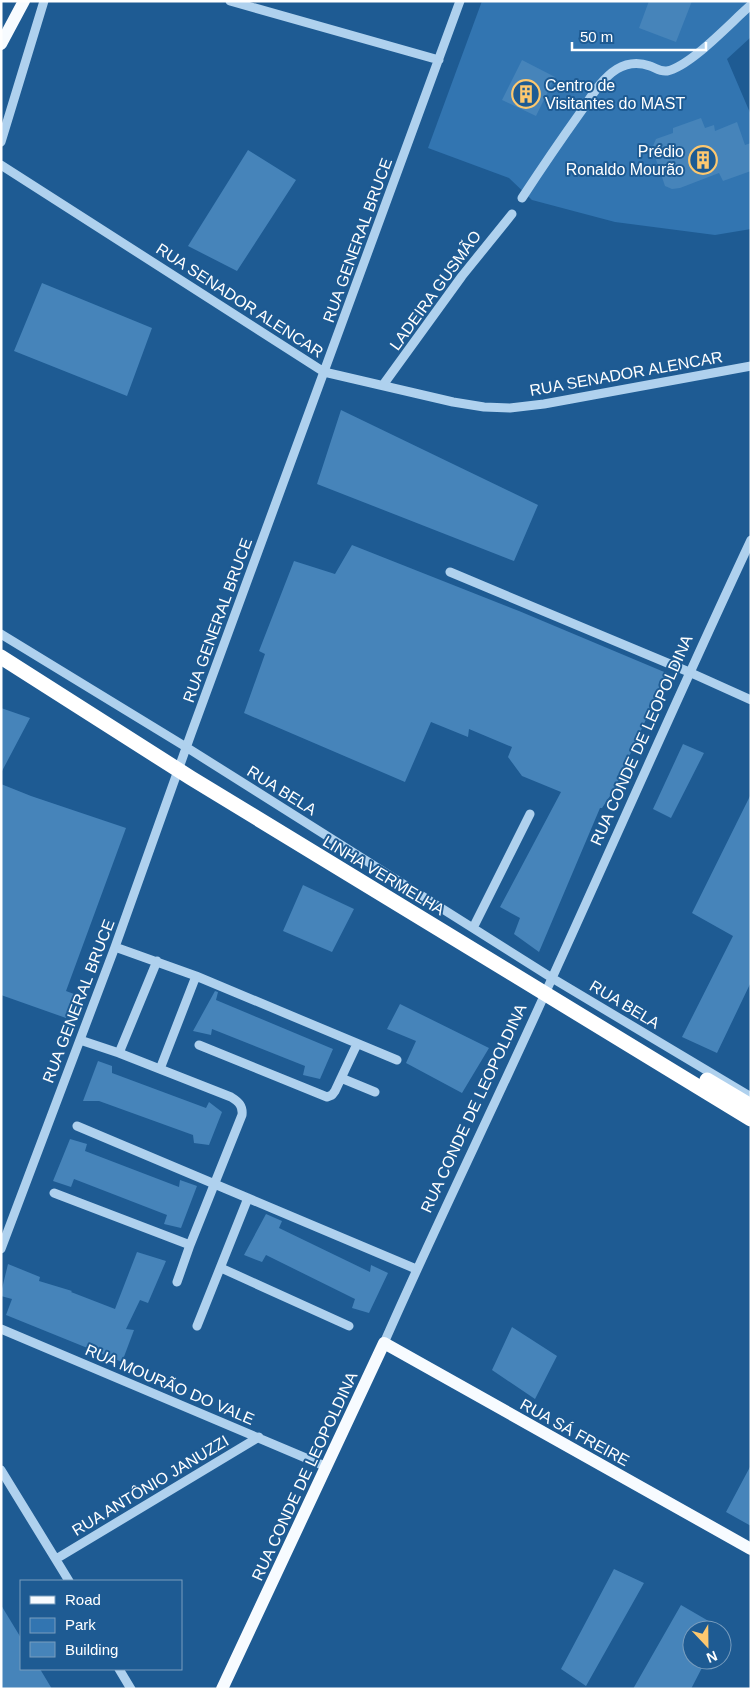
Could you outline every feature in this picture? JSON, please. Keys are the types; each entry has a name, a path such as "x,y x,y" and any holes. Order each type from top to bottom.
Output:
{"highway":[{"name":"LINHA VERMELHA","path":"1,647 192,770 751,1106"},
{"name":"LINHA VERMELHA","path":"1,656 200,783 751,1119"}],"main road":[{"path":"1,44 24,1"},
{"name":"RUA CONDE DE LEOPOLDINA","path":"222,1689 384,1343"},
{"name":"RUA SÁ FREIRE","path":"384,1343 751,1549"}],"street":[{"path":"1,142 44,1"},
{"path":"230,1 439,60"},
{"name":"RUA GENERAL BRUCE","path":"1,1249 115,947 186,747 460,1"},
{"path":"522,198 554,149 598,87 609,75 618,68 630,64 641,63 662,71 679,66 702,50 751,5"},
{"name":"RUA SENADOR ALENCAR","path":"1,165 324,372 453,402 484,407 510,408 544,404 751,366"},
{"name":"LADEIRA GUSMÃO","path":"384,385 462,276 512,214"},
{"name":"RUA CONDE DE LEOPOLDINA","path":"384,1343 416,1268 552,978 689,672 751,540"},
{"path":"450,572 689,672 751,700"},
{"name":"RUA BELA","path":"1,634 186,747 552,978 751,1097"},
{"path":"473,928 530,814"},
{"path":"115,947 196,976 397,1060"},
{"path":"119,1053 156,961"},
{"path":"160,1068 196,976"},
{"path":"80,1040 160,1068 232,1097 241,1105 242,1115 190,1244 177,1282"},
{"path":"199,1045 327,1097 332,1095 356,1044"},
{"path":"341,1078 375,1092"},
{"path":"77,1126 416,1268"},
{"path":"54,1193 190,1244"},
{"path":"198,1326 248,1198"},
{"path":"221,1268 349,1326"},
{"name":"RUA MOURÃO DO VALE","path":"1,1329 327,1467"},
{"name":"RUA ANTÔNIO JANUZZI","path":"56,1558 259,1437"},
{"path":"1,1470 68,1580"},
{"path":"120,1670 130,1689"}],"green space":[{"path":"482,1 751,1 751,37 727,59 751,115 751,229 715,235 615,222 532,200 509,178 428,148"}],"building":[{"path":"649,1 692,1 676,42 639,28"},
{"name":"Centro de Visitantes do MAST","path":"522,60 555,77 536,116 502,100"},
{"name":"Prédio Ronaldo Mourão","path":"701,118 705,128 714,125 715,131 737,122 745,145 751,143 751,171 723,181 719,173 680,188 672,189 665,186 652,148 656,139 673,133 673,128"},
{"path":"248,150 296,180 237,271 188,246"},
{"path":"42,283 152,328 127,396 14,351"},
{"path":"341,410 538,505 514,561 317,484"},
{"path":"352,545 519,611 669,674 652,706 614,790 602,808 600,808 539,952 514,934 520,918 500,907 561,792 522,776 508,757 512,747 469,729 468,737 431,722 405,782 244,713 265,654 259,651 294,561 335,574"},
{"path":"1,708 30,718 1,773"},
{"path":"683,744 704,753 671,818 653,809"},
{"path":"1,784 126,828 66,991 74,994 66,1018 1,995"},
{"path":"751,794 751,982 717,1053 682,1037 733,936 692,913"},
{"path":"303,885 354,909 332,952 283,931"},
{"path":"215,991 218,992 216,1000 333,1049 320,1079 303,1075 305,1066 212,1029 211,1035 193,1031"},
{"path":"400,1004 489,1048 462,1093 406,1063 416,1041 387,1029"},
{"path":"98,1061 112,1066 112,1073 206,1108 209,1102 222,1112 209,1145 194,1143 193,1135 99,1101 83,1101"},
{"path":"70,1139 87,1144 85,1151 179,1187 180,1180 197,1186 181,1228 164,1224 167,1215 74,1179 71,1187 53,1181"},
{"path":"266,1214 282,1221 279,1228 370,1272 371,1265 388,1273 369,1313 352,1308 355,1299 266,1255 262,1262 244,1255"},
{"path":"137,1252 166,1261 148,1303 140,1300 126,1329 134,1330 122,1362 6,1315 12,1299 1,1296 1,1293 8,1264 40,1277 39,1281 72,1291 115,1309"},
{"path":"512,1327 557,1356 535,1399 492,1370"},
{"path":"751,1465 751,1526 726,1512"},
{"path":"614,1569 644,1583 586,1686 561,1669"},
{"path":"1,1605 20,1636 20,1670 41,1670 52,1689 1,1689"},
{"path":"681,1605 707,1620 682,1620 682,1670 701,1670 691,1689 633,1689"}],"place":[{"name":"Centro de Visitantes do MAST","path":"526,94"},
{"name":"Prédio Ronaldo Mourão","path":"703,160"}]}
